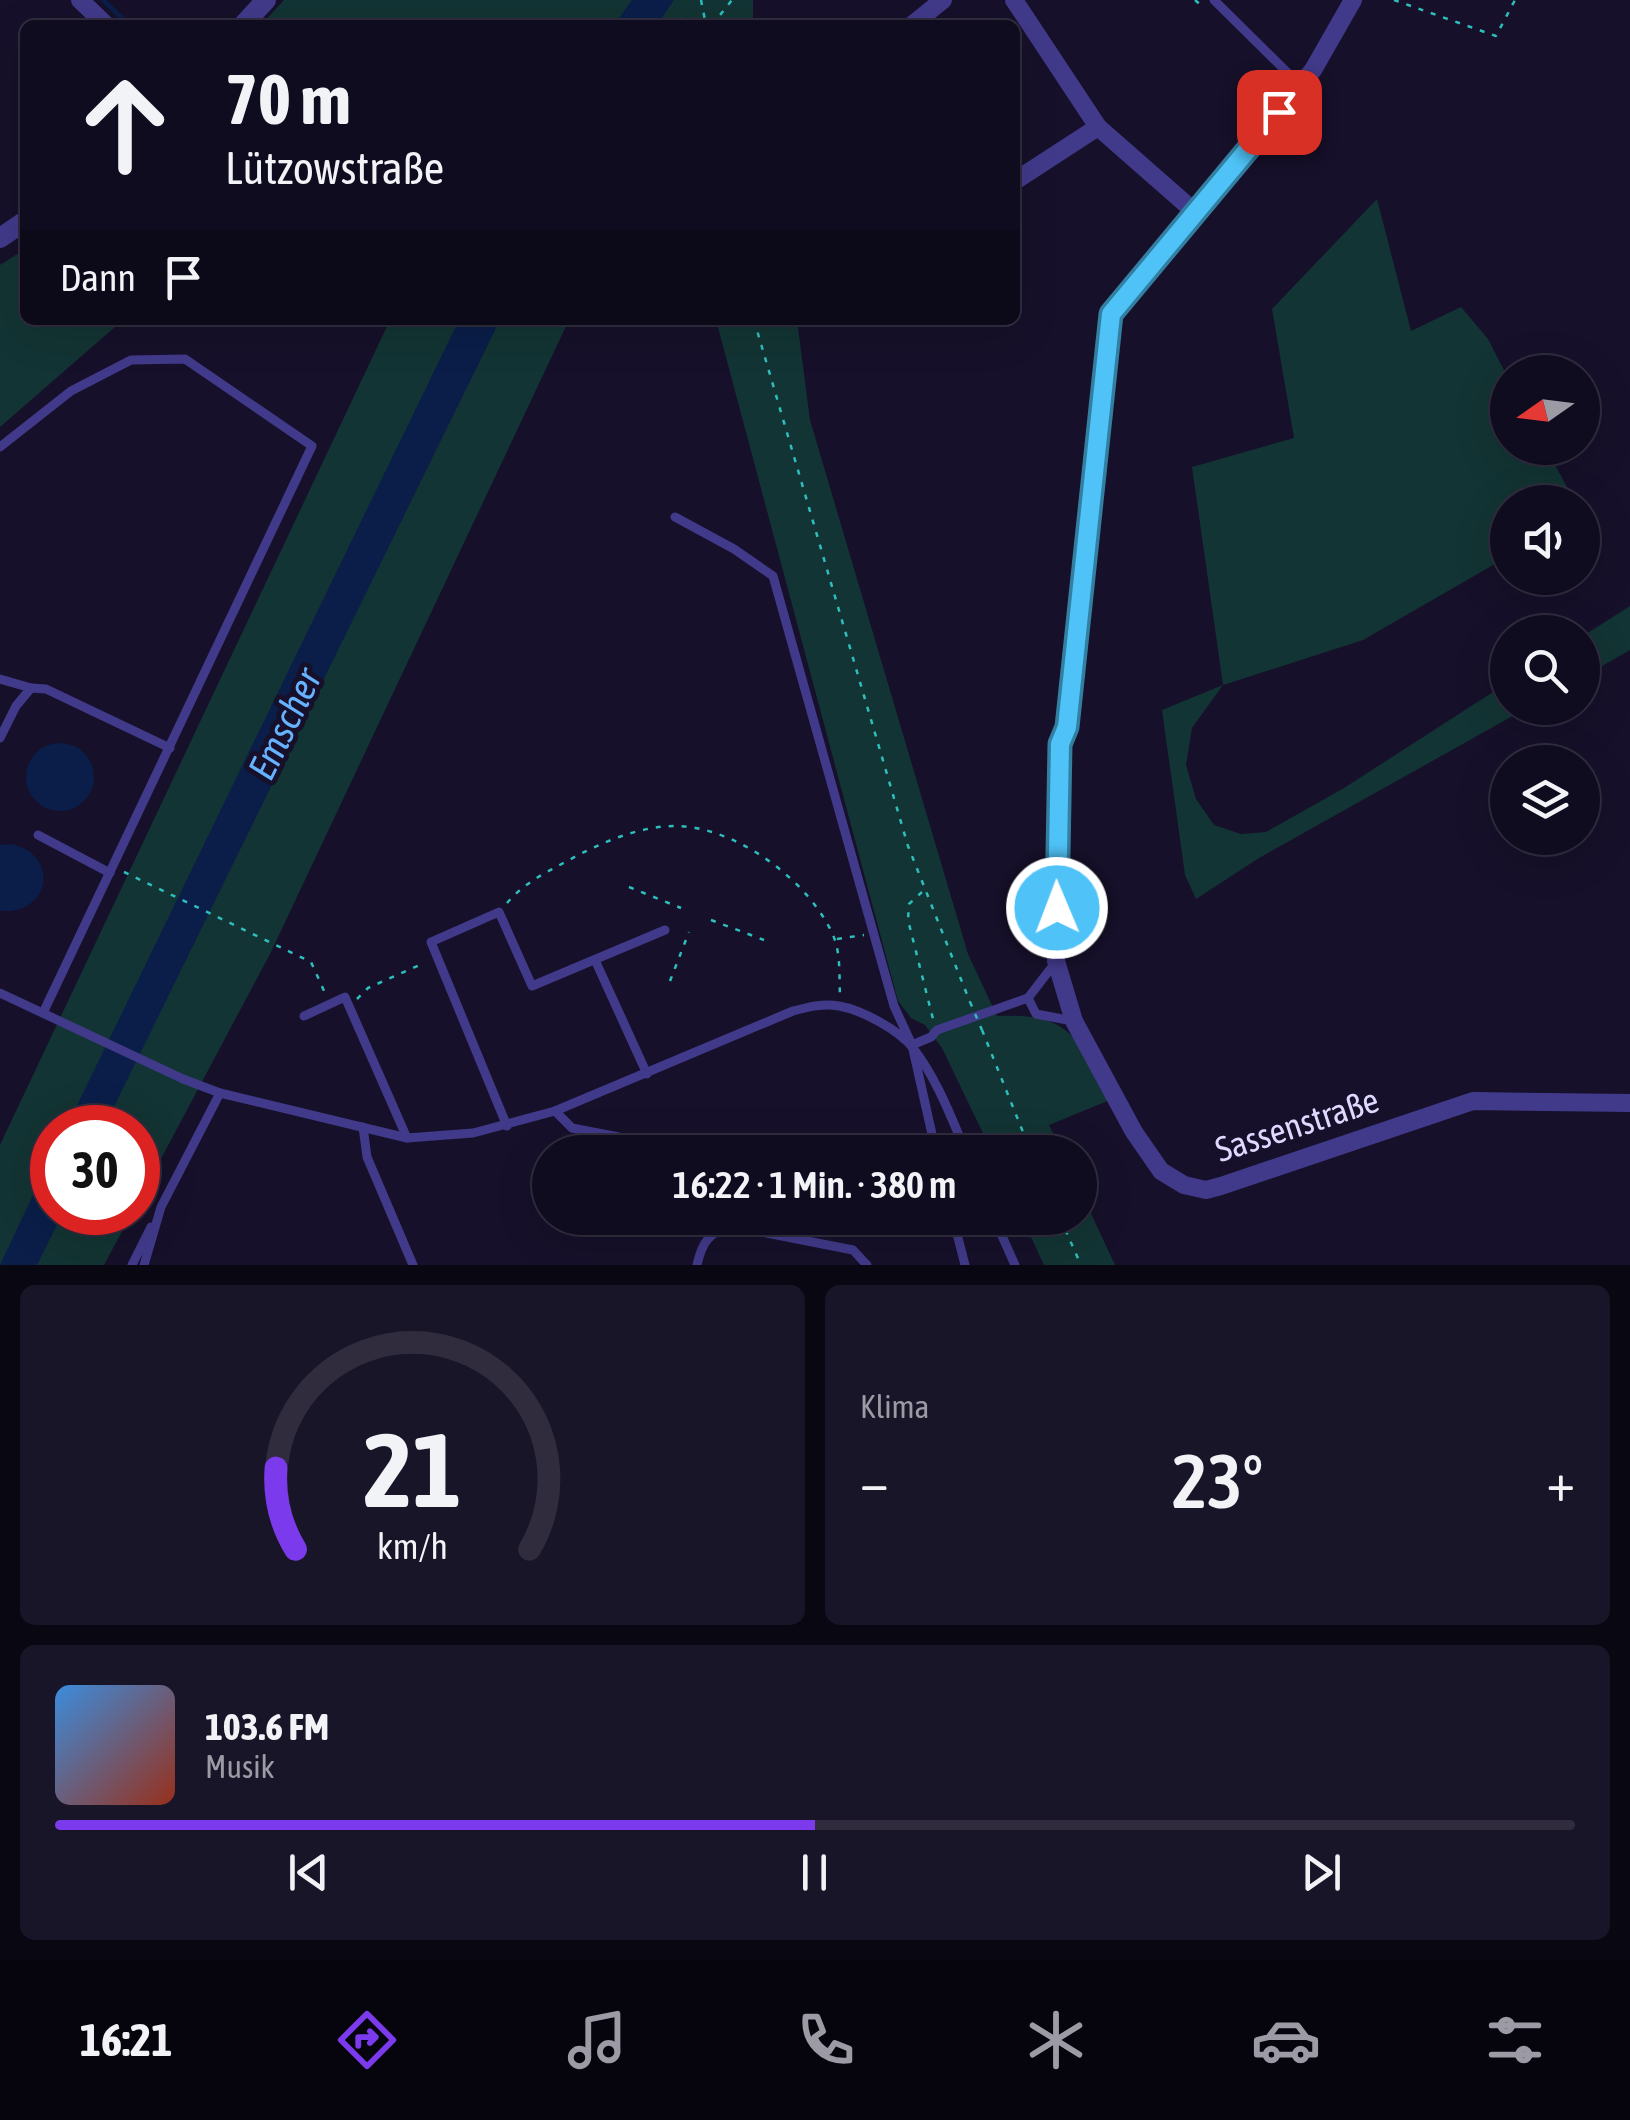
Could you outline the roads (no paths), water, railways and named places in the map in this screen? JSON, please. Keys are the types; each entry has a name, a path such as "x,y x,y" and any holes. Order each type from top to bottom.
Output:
{"street":[{"path":"80,0 101,20"},
{"path":"247,20 266,0"},
{"path":"918,20 943,0"},
{"path":"1014,0 1098,126 1196,212"},
{"name":"Sassenstraße","path":"1353,0 1314,70 1111,314 1067,727 1060,744 1056,960 1074,1021 1134,1132 1161,1171 1184,1185 1206,1190 1473,1100 1630,1103"},
{"path":"1020,178 1098,126"}],"lane":[{"path":"1214,0 1301,86"},
{"path":"0,448 72,391 131,360 185,359 312,446 44,1013"},
{"path":"675,517 734,549 773,576 894,1006 958,1135"},
{"path":"0,679 46,689 170,748"},
{"path":"0,738 16,706 31,688"},
{"path":"38,834 112,870"},
{"path":"507,1126 431,942 499,912 532,986 664,930"},
{"path":"595,960 646,1074"},
{"path":"912,1045 937,1030 1028,998 1056,960"},
{"path":"0,993 183,1080 220,1093 407,1138 507,1126 554,1111 793,1011 816,1005 840,1006 862,1014 912,1045 932,1135"},
{"path":"304,1016 345,997 407,1138"},
{"path":"1028,998 1036,1014 1074,1021"},
{"path":"132,1265 220,1093"},
{"path":"554,1111 572,1128 608,1135"},
{"path":"363,1127 367,1157 413,1265"},
{"path":"144,1265 161,1207"},
{"path":"697,1265 704,1240 730,1226 852,1250 867,1265"},
{"path":"957,1235 965,1265"},
{"path":"1002,1235 1015,1265"}],"water":[{"path":"632,0 674,0 660,20 618,20"},
{"name":"Emscher","path":"457,325 498,325 115,1105 77,1105"},
{"path":"60,743 84,753 94,777 84,801 60,811 36,801 26,777 36,753"},
{"path":"12,844 37,859 43,882 31,903 3,911 0,845"},
{"path":"30,1202 30,1235 52,1235 37,1265 0,1265"}],"waterway":[{"path":"103,0 124,20"}]}
